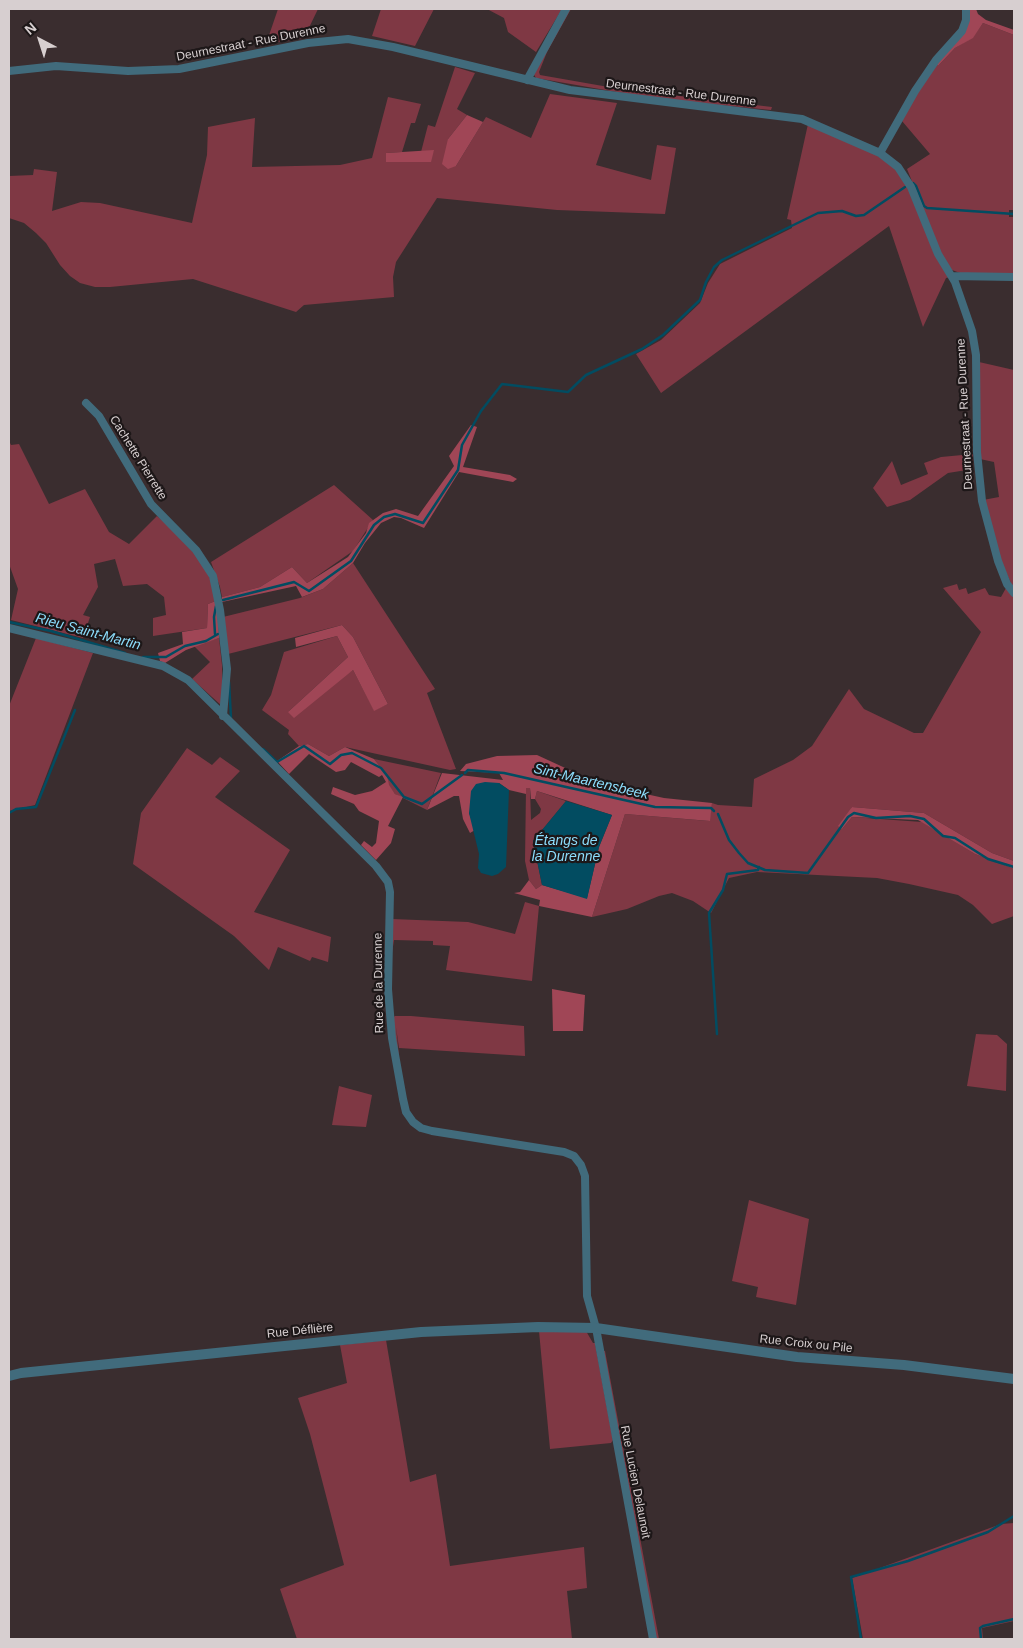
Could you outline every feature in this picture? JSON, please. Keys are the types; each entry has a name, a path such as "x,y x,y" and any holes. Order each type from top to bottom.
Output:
{"street":[{"path":"527,80 566,9"},
{"path":"880,152 915,91 936,60 962,31 966,20 966,9"},
{"name":"Deurnestraat - Rue Durenne","path":"9,71 56,66 128,71 162,70 308,43 348,39 392,46 527,80 612,96 802,118 880,152 893,162 905,176 938,254 952,276 972,331 976,347 977,452 982,501 998,561 1007,584 1014,593"},
{"path":"952,276 1014,277"},
{"name":"Cachette Pierrette","path":"86,403 99,416 151,504 208,564 216,584 227,669 222,716"},
{"name":"Rue de la Durenne","path":"9,628 162,666 188,680 222,716 376,866 388,882 390,892 388,989 392,1038 404,1106 413,1122 420,1128 564,1152 574,1156 582,1165 585,1176 587,1296 596,1328"},
{"name":"Rue Déflière","path":"9,1376 30,1372 447,1330 509,1327 596,1328"},
{"name":"Rue Croix ou Pile","path":"596,1328 807,1358 904,1365 1014,1379"},
{"name":"Rue Lucien Delaunoit","path":"596,1328 653,1639"}],"shaded area":[{"path":"278,9 318,9 304,38 266,44"},
{"path":"381,9 434,9 415,46 372,36"},
{"path":"487,9 562,9 536,52 508,32 504,18"},
{"path":"568,9 571,9 547,52 539,72 540,75 620,89 772,107 771,110 657,99 536,78 533,73"},
{"path":"970,9 976,9 978,14 986,20 1014,30 1014,35 983,23 973,38 955,48 938,66 936,64 950,46"},
{"path":"983,23 1014,35 1014,210 1009,210 1009,217 1014,217 1014,275 960,273 952,270 943,258 907,169 930,154 902,121 910,104 936,64 938,66 955,48 973,37"},
{"path":"455,67 475,73 457,109 467,115 448,139 456,166 486,117 531,138 550,94 617,103 596,165 651,180 657,145 676,148 665,214 557,210 437,198 396,262 393,277 394,297 304,305 296,312 193,279 110,287 95,287 80,283 60,265 46,243 36,233 24,223 9,218 9,176 33,175 34,169 57,172 52,211 81,202 100,203 192,223 207,155 208,127 255,118 252,167 340,165 372,158 388,97 421,104 415,123 411,123 402,152 386,153 386,162 434,151 421,152 428,125 435,127"},
{"path":"467,115 483,122 456,166 448,169 442,164 448,139"},
{"path":"808,124 874,153 894,167 903,178 950,277 946,278 923,327 889,226 661,393 636,354 661,340 700,303 708,283 720,264 792,228 791,220 787,219"},
{"path":"434,150 431,162 386,162 386,153"},
{"path":"979,362 1014,370 1014,590 997,552 983,500 999,497 994,462 980,459"},
{"path":"471,425 477,427 463,467 510,475 517,479 513,482 459,472 424,528 394,517 381,523 365,543 353,563 323,589 302,597 296,586 222,602 222,597 260,587 292,567 307,583 348,557 366,533 369,523 383,513 396,509 418,516 454,466 449,456"},
{"path":"9,441 11,445 19,444 49,504 85,489 109,532 129,544 157,516 171,528 205,565 218,600 208,604 207,628 153,636 153,618 166,615 164,597 147,584 123,586 115,559 94,564 98,587 83,615 90,617 83,638 11,620 18,589 9,564"},
{"path":"973,454 973,469 948,473 910,500 887,507 873,488 892,461 901,485 928,474 924,463 941,457"},
{"path":"334,485 373,520 353,551 307,583 292,567 260,587 222,597 211,562"},
{"path":"353,563 435,689 427,693 456,769 450,770 345,747 329,756 308,744 299,746 288,734 289,730 262,710 271,695 284,652 337,636 348,657 288,712 353,670 374,710 388,704 353,637 342,625 228,654 223,617 300,598 323,589"},
{"path":"957,584 959,590 966,588 968,594 985,588 989,595 1001,597 1006,588 1014,596 1014,861 992,853 924,813 852,807 842,829 852,817 922,822 975,854 1014,869 1014,916 992,924 973,905 958,895 877,878 757,872 729,878 711,913 693,901 672,893 659,896 627,909 592,917 625,814 709,821 712,803 752,807 754,779 793,760 812,746 849,689 864,709 914,733 923,733 981,632 943,588"},
{"path":"218,600 219,638 186,650 165,663 160,661 158,653 183,644 182,632 207,628 208,604"},
{"path":"342,625 353,637 388,704 374,711 353,670 294,718 288,712 348,657 337,636 296,647 295,638"},
{"path":"36,638 93,653 35,805 9,811 9,706"},
{"path":"219,638 222,665 222,706 192,679 210,662 194,646"},
{"path":"308,744 329,756 345,747 374,759 387,775 389,785 395,794 403,797 388,826 395,829 391,843 376,860 361,845 364,841 372,847 376,843 379,821 359,811 354,804 331,794 333,787 355,795 372,791 386,782 382,775 379,777 351,762 345,770 336,772 309,754 289,774 277,761 299,746"},
{"path":"187,748 212,765 220,757 240,771 215,797 290,850 254,912 331,937 328,962 312,957 310,961 278,947 269,970 234,936 133,864 141,813"},
{"path":"537,755 600,784 664,798 712,803 710,821 625,814 592,917 539,906 540,900 514,893 520,892 529,880 536,889 542,885 587,898 599,847 612,815 537,791 535,799 531,799 530,788 526,788 526,794 509,790 499,783 469,813 475,830 470,833 463,819 459,796 454,796 427,810 442,773 503,780 499,773 460,771 466,764 497,756"},
{"path":"374,759 441,773 427,810 395,794 388,785 387,775"},
{"path":"526,788 530,788 531,820 540,813 541,809 535,799 537,791 566,801 533,841 542,885 536,889 529,880 525,861"},
{"path":"852,807 924,813 992,853 1014,861 1014,869 975,854 918,820 852,817 842,829 838,826"},
{"path":"525,902 539,906 532,981 446,970 450,946 433,945 433,941 394,940 392,953 392,919 468,922 515,934"},
{"path":"552,989 585,995 583,1031 553,1031"},
{"path":"395,1016 524,1026 525,1056 399,1048 396,1027 399,1056 397,1056 392,1018"},
{"path":"976,1034 997,1035 1007,1044 1006,1091 967,1086"},
{"path":"339,1086 372,1095 366,1127 332,1125"},
{"path":"749,1200 809,1219 796,1305 756,1297 758,1287 732,1281"},
{"path":"539,1331 586,1331 593,1343 595,1343 613,1440 611,1443 550,1449"},
{"path":"386,1340 410,1482 436,1474 450,1566 584,1547 587,1588 567,1591 572,1639 297,1639 280,1589 344,1565 310,1434 298,1398 347,1383 340,1345"},
{"path":"602,1351 605,1351 659,1639 656,1639"},
{"path":"1014,1523 1014,1621 982,1628 983,1639 863,1639 852,1578 1001,1524"}],"water":[{"name":"Étangs de la Durenne","path":"485,782 499,783 509,790 506,867 498,874 492,876 481,873 478,868 479,854 469,813 471,791 476,784"},
{"name":"Étangs de la Durenne","path":"566,801 612,815 599,847 587,899 542,885 533,841"}],"waterway":[{"path":"913,183 924,206 927,208 1014,214"},
{"path":"223,600 294,582 309,591 351,561 374,525 384,517 395,514 423,523 458,470 462,445 481,411 502,384 568,392 586,375 642,349 663,335 700,300 706,282 714,267 722,260 818,213 842,211 856,216 864,215 905,187"},
{"path":"215,634 214,617 216,606"},
{"name":"Rieu Saint-Martin","path":"9,622 51,631 125,653"},
{"name":"Rieu Saint-Martin","path":"143,657 166,657 185,646 206,641 218,634"},
{"name":"Rieu Saint-Martin","path":"229,682 231,718"},
{"path":"9,813 16,809 36,807 75,710"},
{"path":"263,749 277,762 304,746 330,764 341,755 352,753 381,768 404,797 422,804 462,775"},
{"name":"Sint-Maartensbeek","path":"465,773 468,770 504,773 655,807 711,808 714,811"},
{"path":"718,814 729,840 739,853 748,863 765,870 808,873 848,817 854,813 876,818 910,816 924,819 943,836 955,838 988,859 1014,867"},
{"path":"717,1034 709,913 723,890 727,874 758,870 759,867"},
{"path":"861,1639 851,1577 908,1561 988,1532 1014,1516"},
{"path":"981,1639 980,1628 983,1626 1014,1619"}]}
